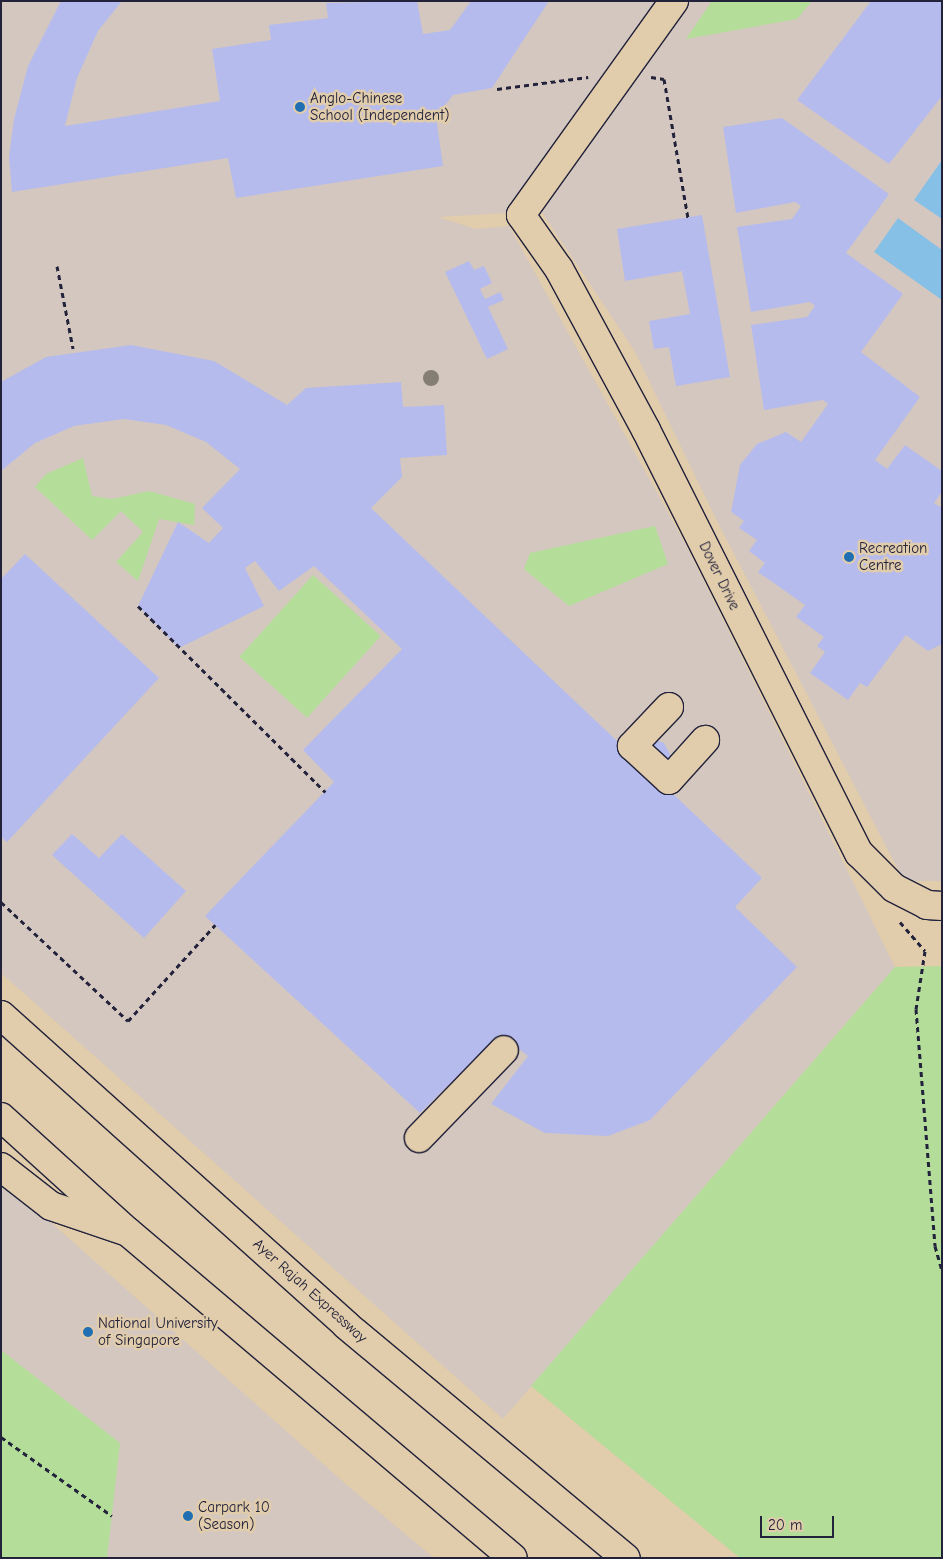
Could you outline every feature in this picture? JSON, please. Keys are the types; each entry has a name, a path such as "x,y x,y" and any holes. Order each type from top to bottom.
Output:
{"main road":[{"name":"Dover Drive","path":"674,1 521,215 559,269 646,430 859,853 894,888 927,905 942,906"},
{"path":"669,707 632,746 669,780 705,740"},
{"name":"Ayer Rajah Expressway","path":"1,1015 346,1325 626,1558"},
{"path":"419,1138 504,1050"},
{"path":"1,1117 128,1232 513,1558"},
{"path":"1,1167 50,1206 128,1232"}],"path":[{"path":"57,266 74,348"},
{"path":"138,606 325,792"},
{"path":"1,902 128,1021 215,925"},
{"path":"925,951 916,1009 935,1246 942,1270"},
{"path":"1,1437 112,1516"}],"shaded area":[{"path":"1,1 942,1 942,881 904,881 719,525 634,350 541,211 438,217 476,229 509,226 686,545 895,967 503,1419 1,973"},
{"name":"National University of Singapore","path":"1,1178 348,1486 434,1558 1,1558"}],"green space":[{"path":"712,1 812,1 797,19 686,39"},
{"path":"83,458 92,496 112,499 149,491 195,504 194,525 159,519 138,581 116,562 143,532 121,511 92,540 35,487 46,474"},
{"path":"655,526 668,564 569,606 524,569 530,553"},
{"path":"313,575 381,636 307,718 239,657"},
{"path":"942,966 942,1558 740,1558 531,1386 895,967"},
{"path":"1,1350 120,1443 107,1558 1,1558"}],"water":[{"path":"942,160 942,219 914,200"},
{"path":"898,218 942,250 942,300 874,252"}],"building":[{"path":"61,1 122,1 98,31 77,78 65,126 220,101 212,49 271,40 269,25 328,18 326,3 417,1 423,34 450,30 471,1 549,1 492,88 453,95 436,117 443,166 236,198 228,158 12,192 9,157 14,119 28,66"},
{"path":"871,1 942,1 942,96 889,164 797,100"},
{"path":"782,118 889,194 846,253 903,294 861,352 920,397 875,460 887,469 905,445 942,471 942,492 934,503 942,508 942,644 928,651 906,635 867,687 860,683 848,700 810,673 825,652 817,646 824,637 796,617 805,605 758,572 765,563 749,551 757,540 739,528 744,521 731,512 740,465 757,444 786,432 801,442 828,404 823,400 764,410 751,325 807,317 815,306 810,302 751,312 737,227 792,219 801,206 795,202 736,213 723,127"},
{"path":"702,215 730,377 676,386 669,347 654,349 649,321 690,314 682,271 625,281 617,229"},
{"path":"469,261 474,270 484,266 492,283 480,289 485,299 500,292 504,300 488,307 508,349 487,359 445,272"},
{"path":"131,345 214,361 287,405 306,388 401,382 403,407 444,405 447,455 400,458 402,477 371,508 635,758 652,739 664,743 672,758 654,776 762,878 735,907 797,967 650,1120 608,1136 545,1133 491,1104 528,1056 500,1034 420,1113 205,916 334,782 303,750 402,649 314,566 279,591 255,561 245,568 264,606 179,648 138,606 178,522 209,543 223,528 202,508 240,469 206,442 166,425 124,419 74,426 35,443 1,471 1,382 46,357"},
{"path":"25,554 159,678 7,842 1,837 1,579"},
{"path":"72,834 99,858 122,834 186,891 144,938 52,855"}],"place":[{"name":"Anglo-Chinese School (Independent)","path":"300,107"},
{"name":"Recreation Centre","path":"849,557"},
{"name":"National University of Singapore","path":"88,1332"},
{"name":"Carpark 10 (Season)","path":"188,1516"}]}
